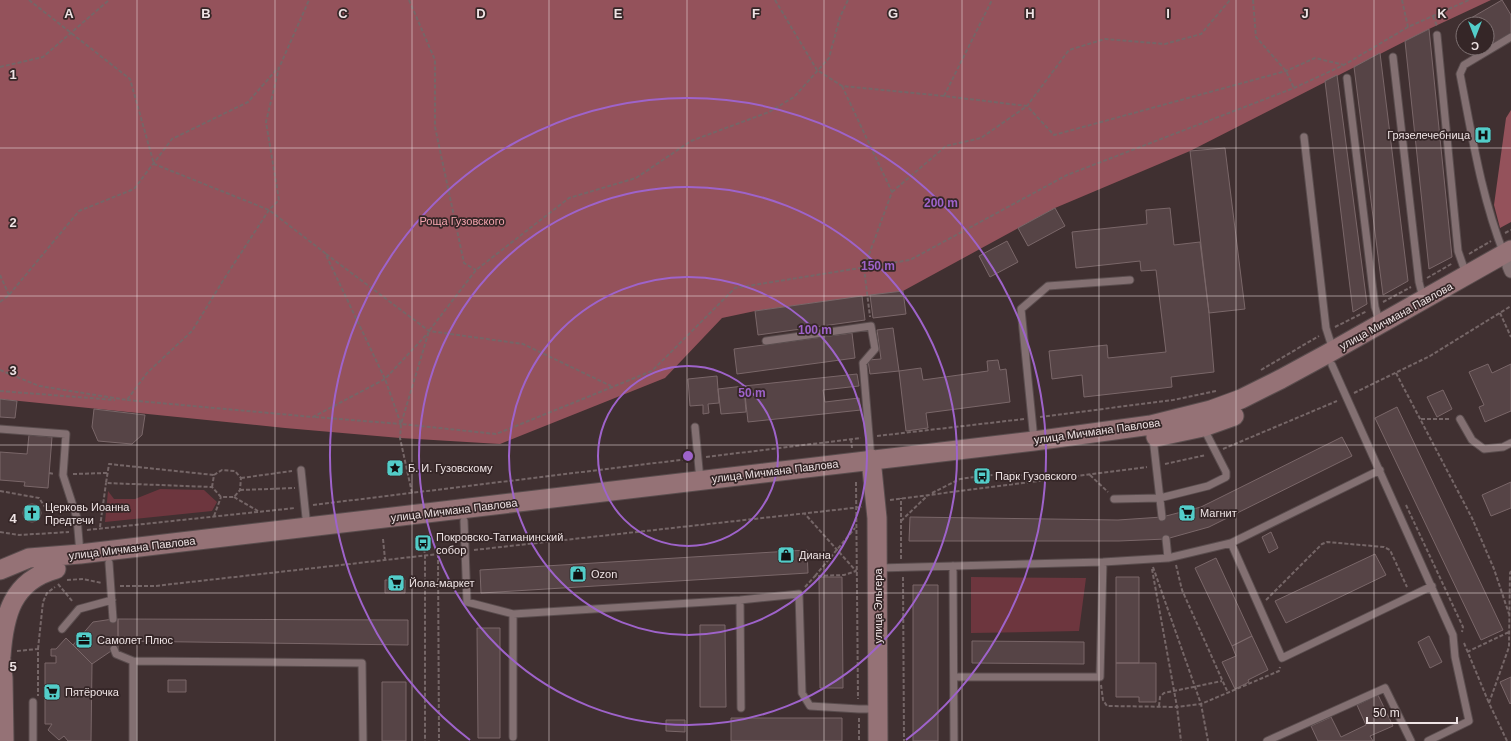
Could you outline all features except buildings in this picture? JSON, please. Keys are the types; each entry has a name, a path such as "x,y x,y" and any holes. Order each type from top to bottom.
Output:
{"main road":[{"name":"улица Мичмана Павлова","path":"0,566 29,558 81,560 108,557 1035,447 1152,431 1203,427 1234,416 1277,396 1379,319 1419,292 1467,276 1507,258"},
{"name":"улица Мичмана Павлова","path":"1379,319 1507,258"},
{"name":"улица Мичмана Павлова","path":"1152,431 1242,399 1331,356"},
{"name":"улица Эльгера","path":"872,466 877,518 878,741"},
{"name":"улица Мичмана Павлова","path":"0,566 57,577 81,560"},
{"path":"4,741 4,653 2,636 6,618 20,591 34,577 44,572 57,577"}],"lane":[{"path":"1437,35 1458,251 1467,276"},
{"path":"1507,258 1495,230 1476,160 1460,74 1464,65 1511,37"},
{"path":"1392,57 1419,292"},
{"path":"1347,78 1375,307 1379,319"},
{"path":"1304,137 1326,328 1331,356 1453,635 1455,657 1470,721 1428,741"},
{"path":"1035,447 1021,308 1048,286 1130,280"},
{"path":"766,341 871,326 875,349 862,363 872,466"},
{"path":"1460,419 1472,440 1484,449 1503,447 1511,443"},
{"path":"695,427 701,486"},
{"path":"1114,499 1160,498 1208,486 1226,477 1226,472 1203,427"},
{"path":"0,429 66,434 63,474 77,518 81,560"},
{"path":"1152,431 1162,517"},
{"path":"301,470 308,533"},
{"path":"878,568 1103,562 1171,557 1231,543 1380,470"},
{"path":"463,515 467,602 513,614 740,600 799,594 802,693 810,706 858,709 878,708"},
{"path":"1166,539 1171,557"},
{"path":"1231,543 1282,658 1432,586"},
{"path":"108,557 113,619"},
{"path":"954,677 1100,677 1103,562"},
{"path":"952,566 954,741"},
{"path":"62,629 79,609 112,600"},
{"path":"740,600 741,708"},
{"path":"513,614 514,737"},
{"path":"114,649 116,654 133,661 362,663 363,741"},
{"path":"133,661 133,741"},
{"path":"1267,741 1385,688 1411,741"},
{"path":"33,702 33,741"}],"path":[{"path":"29,0 130,79 154,164"},
{"path":"0,67 43,57 109,0"},
{"path":"127,400 147,373 192,331 269,210 278,200 266,122 279,68 309,0"},
{"path":"409,0 435,60 435,127 464,263 476,270"},
{"path":"775,0 817,70 842,86 1027,106 1054,135 1286,71 1315,58 1344,65"},
{"path":"313,417 385,379 430,332 476,270 569,198 636,178 691,141 769,112 794,98 829,58 840,17 848,0"},
{"path":"944,96 992,0"},
{"path":"871,326 864,268 892,192 946,146 981,138 1027,106 1069,50 1105,39 1165,44 1201,34 1230,0"},
{"path":"1253,0 1256,37 1286,71 1294,88"},
{"path":"1402,0 1408,27"},
{"path":"0,391 127,400 401,424 496,434 652,371 735,288 910,260 1067,175 1294,88 1344,65 1408,27 1469,0"},
{"path":"0,302 9,295 79,211 134,189 172,139 248,102 279,68"},
{"path":"842,86 892,192"},
{"path":"154,164 269,210 430,332 523,344 612,386"},
{"path":"325,253 385,379 401,424"},
{"path":"1465,256 1507,258"},
{"path":"1423,280 1456,261"},
{"path":"0,275 9,295"},
{"path":"1329,330 1379,319 1419,292"},
{"path":"1351,395 1430,356 1511,306"},
{"path":"1500,313 1511,337"},
{"path":"412,494 400,438 401,424 430,332"},
{"path":"1256,373 1323,334"},
{"path":"0,370 39,386 127,400"},
{"path":"1396,373 1472,518 1494,569 1509,614"},
{"path":"1034,418 1173,400 1219,390"},
{"path":"1218,451 1344,398"},
{"path":"873,436 1027,418"},
{"path":"1420,419 1460,419"},
{"path":"702,457 862,438"},
{"path":"1159,465 1211,453"},
{"path":"311,505 412,494 692,458"},
{"path":"100,528 109,464 214,474 222,470 235,471 241,478 240,490 234,497"},
{"path":"889,500 1152,466"},
{"path":"241,478 301,470"},
{"path":"49,473 63,474 107,472"},
{"path":"901,521 929,494 960,479 1013,473 1047,479"},
{"path":"212,487 214,474"},
{"path":"1090,474 1114,499"},
{"path":"856,482 858,704"},
{"path":"106,483 212,487 221,497 234,497 260,512"},
{"path":"240,490 303,488"},
{"path":"0,491 39,498 45,507 73,506"},
{"path":"214,516 221,497"},
{"path":"901,498 901,562"},
{"path":"83,530 302,507"},
{"path":"471,551 856,509"},
{"path":"805,514 856,571"},
{"path":"799,594 856,527"},
{"path":"0,532 19,535 53,534 75,531"},
{"path":"384,539 385,560"},
{"path":"1259,607 1322,544 1327,542 1384,546 1390,550 1411,596"},
{"path":"423,543 425,556 425,741"},
{"path":"116,586 155,586 461,552"},
{"path":"438,554 439,741"},
{"path":"1171,557 1182,590 1228,693"},
{"path":"1150,559 1201,704 1208,741"},
{"path":"1150,559 1177,707 1181,741"},
{"path":"815,576 844,575 856,571"},
{"path":"903,571 904,741"},
{"path":"1511,571 1509,648 1489,703 1507,741 1511,737"},
{"path":"57,577 69,580 83,579 107,584"},
{"path":"57,577 79,609"},
{"path":"33,702 38,699 38,650 43,602 57,577"},
{"path":"1467,652 1509,632"},
{"path":"4,653 38,650"},
{"path":"1100,677 1103,700 1107,706 1177,707 1201,704 1279,671 1282,658"},
{"path":"1159,706 1160,697 1164,693 1222,681"},
{"path":"859,713 859,741"}],"shaded area":[{"path":"160,489 204,490 217,502 212,511 105,522 108,491 114,499 135,499"},
{"path":"971,577 1086,578 1079,631 971,633"}],"green space":[{"name":"Роща Гузовского","path":"0,0 1491,0 1429,29 1190,151 1055,208 903,291 755,311 722,318 665,378 500,444 400,438 285,428 0,399"},
{"path":"1511,110 1511,222 1500,228 1494,205 1506,118"}],"place":[{"name":"Грязелечебница","path":"1483,135"},
{"name":"Б. И. Гузовскому","path":"395,468"},
{"name":"Парк Гузовского","path":"982,476"},
{"name":"Церковь Иоанна Предтечи","path":"32,513"},
{"name":"Магнит","path":"1187,513"},
{"name":"Покровско-Татианинский собор","path":"423,543"},
{"name":"Диана","path":"786,555"},
{"name":"Ozon","path":"578,574"},
{"name":"Йола-маркет","path":"396,583"},
{"name":"Самолет Плюс","path":"84,640"},
{"name":"Пятёрочка","path":"52,692"}]}
